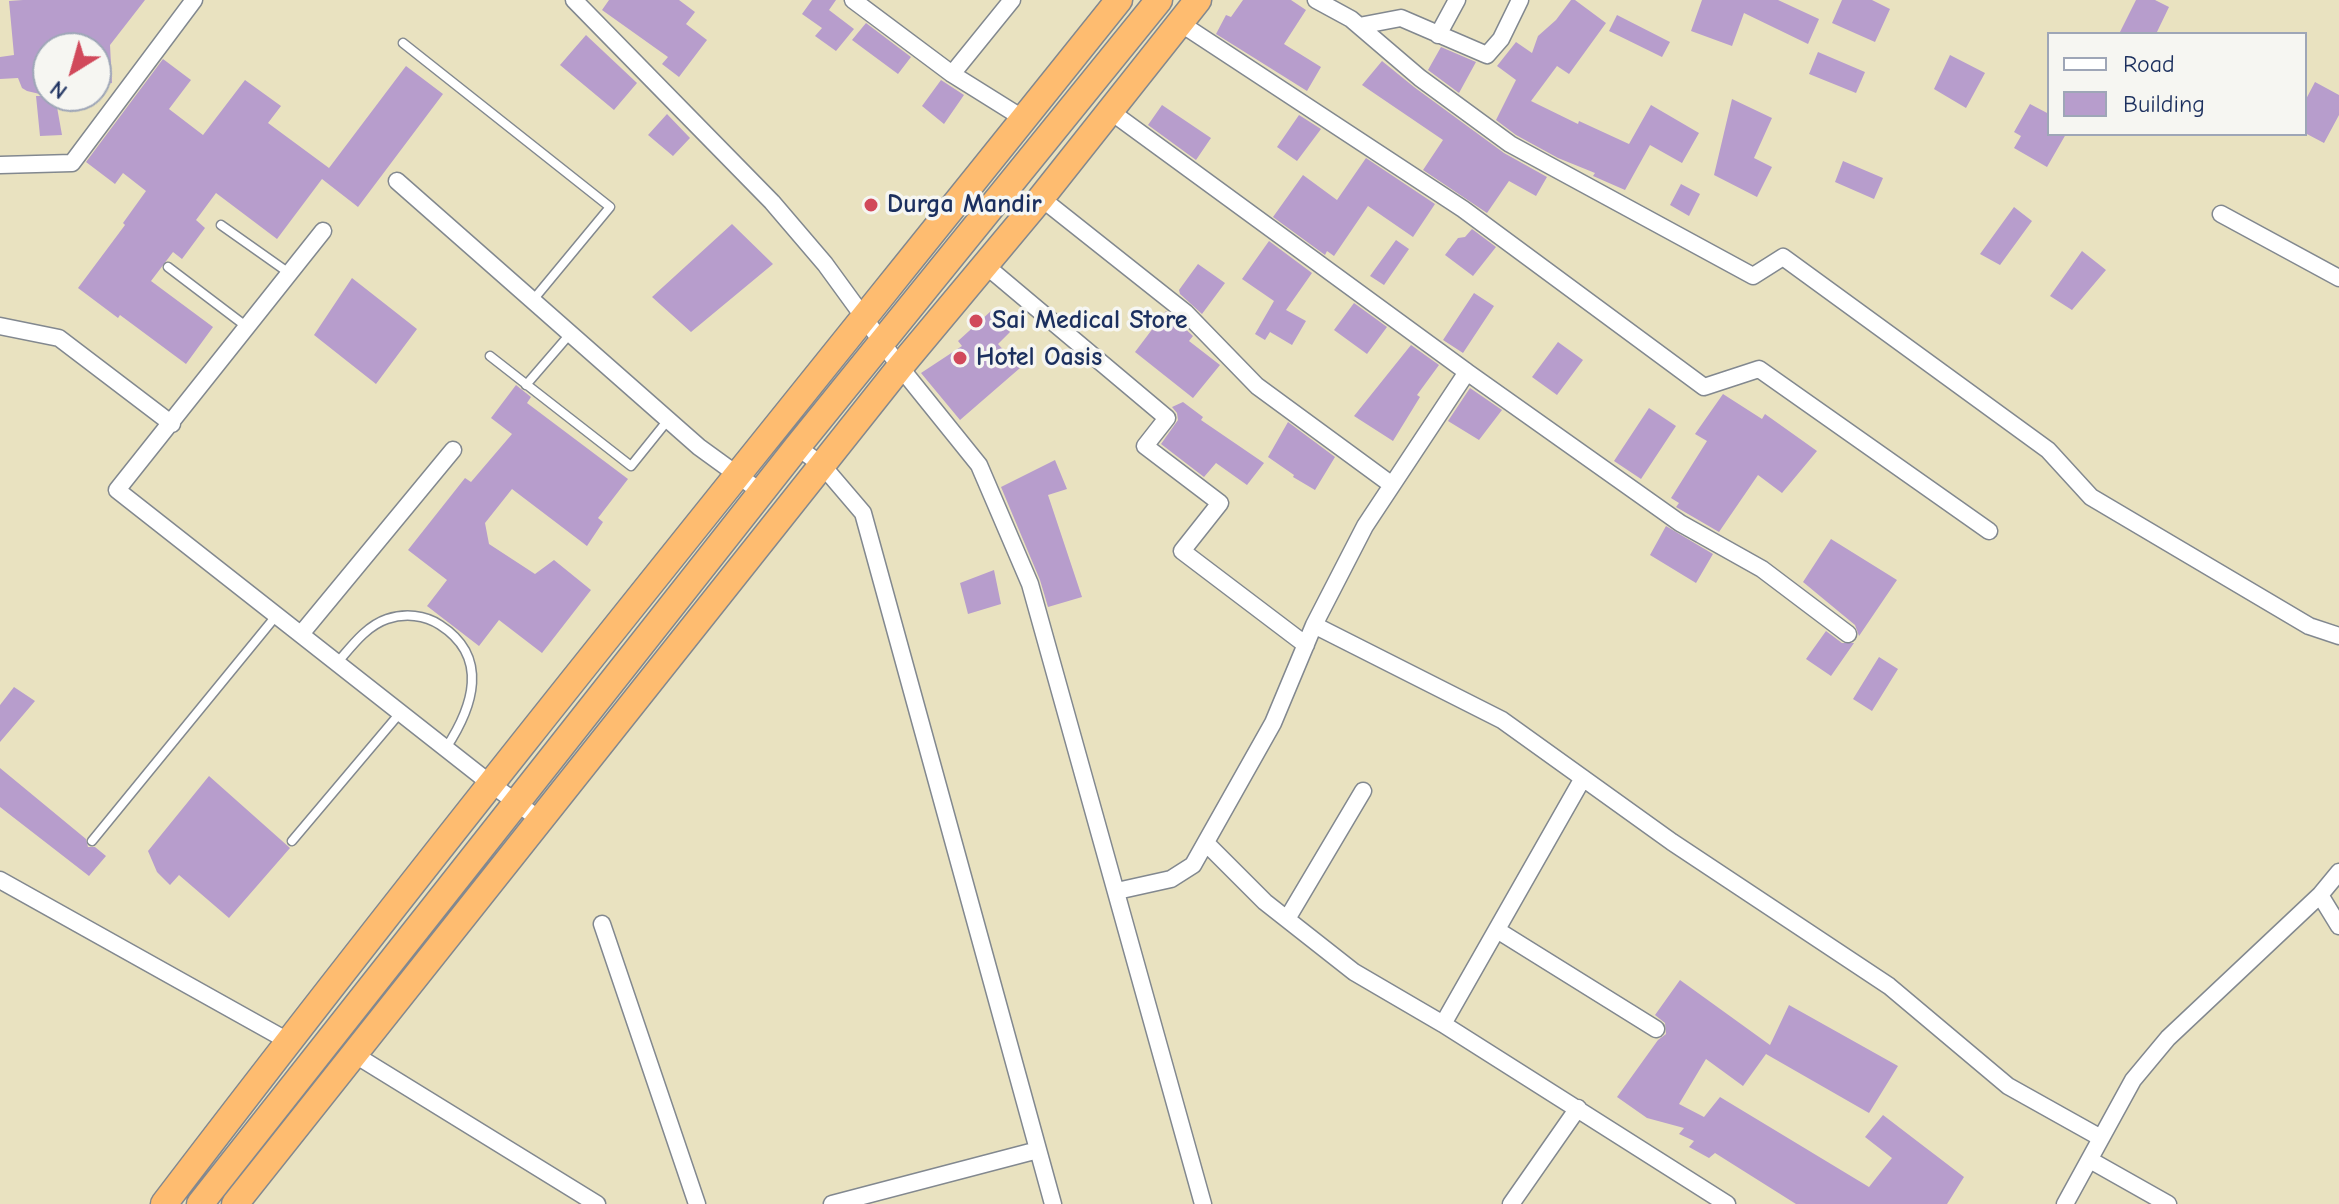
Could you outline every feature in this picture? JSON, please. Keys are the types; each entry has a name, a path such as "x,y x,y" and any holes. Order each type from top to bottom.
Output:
{"highway":[{"path":"164,1204 491,784 1119,0"},
{"path":"235,1204 342,1045 516,803 881,341 1159,0"},
{"path":"200,1204 539,819 1198,0"},
{"path":"306,1018 342,1045"}],"street":[{"path":"0,165 72,163 194,0"},
{"path":"574,0 772,202 825,264 900,367 979,465 1030,584 1203,1204"},
{"path":"853,0 952,74 1024,119"},
{"path":"952,74 1012,0"},
{"path":"1316,0 1359,26 1420,78 1523,152 1753,276 1783,257 2048,450 2091,497 2309,626 2339,636"},
{"path":"1438,35 1457,0"},
{"path":"1359,26 1401,18 1487,55 1501,39 1520,0"},
{"path":"1180,23 1463,209 1704,387 1759,369 1989,531"},
{"path":"1110,111 1680,523 1762,569 1848,634"},
{"path":"397,181 668,420 761,492"},
{"path":"1041,198 1186,313 1257,386 1392,485"},
{"path":"2221,214 2339,278"},
{"path":"323,231 117,490 445,749 539,819"},
{"path":"985,265 1167,418 1145,446 1220,503 1182,551 1306,645"},
{"path":"0,326 59,338 172,424"},
{"path":"1117,891 1171,879 1193,865 1273,723 1314,625 1365,526 1467,372"},
{"path":"797,447 822,465 863,513 1053,1204"},
{"path":"301,634 453,450"},
{"path":"1314,625 1502,720 1672,842 1889,986 2008,1086 2101,1138"},
{"path":"1443,1024 1583,778"},
{"path":"1287,919 1363,791"},
{"path":"1206,843 1265,902 1354,972 1443,1024 1727,1204"},
{"path":"2065,1204 2133,1080 2168,1038 2320,895 2339,872"},
{"path":"0,880 288,1041"},
{"path":"2320,895 2339,926"},
{"path":"602,924 697,1204"},
{"path":"1497,930 1656,1029"},
{"path":"342,1045 597,1204"},
{"path":"1511,1204 1578,1108"},
{"path":"832,1204 1038,1150"},
{"path":"2090,1160 2168,1204"}],"lane":[{"path":"403,43 610,207 533,300"},
{"path":"221,225 289,274"},
{"path":"168,267 248,327"},
{"path":"526,385 570,333"},
{"path":"490,356 631,466 668,420"},
{"path":"92,841 277,616"},
{"path":"337,663 360,636 387,619 421,616 451,631 462,643 473,675 465,716 445,749"},
{"path":"292,841 400,713"}],"building":[{"path":"145,0 112,42 112,32 32,32 32,92 22,88 18,78 0,79 0,57 14,55 9,1"},
{"path":"609,0 679,0 695,12 686,24 707,40 679,77 662,64 668,57 602,10"},
{"path":"812,0 836,0 829,10 854,29 836,51 815,36 822,28 802,14"},
{"path":"1243,0 1291,0 1306,10 1284,44 1321,67 1307,91 1216,34 1226,15 1231,17"},
{"path":"1571,0 1606,23 1569,74 1557,66 1531,101 1629,144 1651,105 1699,133 1682,163 1650,145 1625,190 1593,176 1595,173 1558,158 1496,120 1516,80 1497,66 1516,42 1532,53 1538,36 1556,20"},
{"path":"1702,0 1778,0 1819,19 1808,44 1744,13 1732,46 1691,31"},
{"path":"1842,0 1872,0 1890,9 1875,42 1832,23"},
{"path":"2136,0 2155,0 2169,7 2157,32 2120,32"},
{"path":"1617,15 1670,42 1662,57 1609,31"},
{"path":"866,23 911,57 898,74 852,40"},
{"path":"586,35 637,83 614,110 560,65"},
{"path":"1441,47 1476,62 1459,93 1428,70"},
{"path":"1818,52 1865,72 1856,93 1809,74"},
{"path":"1950,55 1985,73 1966,108 1934,89"},
{"path":"163,59 191,80 169,109 203,135 245,80 281,106 268,123 329,168 406,66 443,94 358,207 322,179 277,239 216,193 196,220 205,228 182,259 173,252 151,281 213,327 186,364 78,288 146,191 123,173 115,184 86,162"},
{"path":"1382,61 1504,153 1547,177 1536,196 1509,181 1487,213 1423,170 1443,140 1362,85"},
{"path":"941,80 964,95 944,124 922,106"},
{"path":"2315,82 2339,95 2339,115 2324,143 2307,134 2307,97"},
{"path":"1732,99 1772,118 1754,158 1772,167 1757,197 1714,175"},
{"path":"2030,104 2047,113 2047,136 2065,136 2047,167 2014,148 2021,136 2014,132"},
{"path":"1162,105 1211,138 1196,160 1148,125"},
{"path":"38,112 58,112 62,135 40,136"},
{"path":"667,114 690,138 673,156 648,135"},
{"path":"1299,115 1321,129 1297,161 1277,147"},
{"path":"1366,158 1435,204 1413,237 1368,206 1334,256 1327,251 1325,255 1273,217 1303,175 1337,200"},
{"path":"1843,161 1883,178 1874,199 1835,182"},
{"path":"1681,184 1700,194 1689,216 1670,205"},
{"path":"2014,207 2032,221 2000,265 1980,254"},
{"path":"732,224 773,264 691,332 652,297"},
{"path":"1472,229 1496,247 1473,276 1445,255 1458,238 1465,237"},
{"path":"1396,240 1409,249 1384,285 1370,276"},
{"path":"1269,241 1312,273 1286,310 1306,321 1292,345 1270,332 1265,340 1255,334 1274,301 1242,279"},
{"path":"2082,251 2106,270 2072,310 2050,296"},
{"path":"1198,264 1225,283 1202,314 1179,290"},
{"path":"352,278 417,329 376,384 314,335"},
{"path":"1474,293 1494,306 1463,353 1443,340"},
{"path":"1354,303 1387,327 1367,354 1334,330"},
{"path":"991,311 1010,332 998,344 1020,368 960,420 921,373 962,346 958,341"},
{"path":"1166,311 1193,336 1189,341 1220,365 1193,398 1135,352"},
{"path":"1558,342 1583,360 1557,395 1532,377"},
{"path":"1411,345 1439,365 1417,395 1420,397 1393,441 1354,416"},
{"path":"516,385 531,397 527,403 628,479 598,518 603,522 587,546 512,489 485,523 489,544 535,574 554,560 591,590 542,653 499,620 479,646 427,606 447,580 408,550 465,478 471,482 512,434 491,418"},
{"path":"1470,388 1502,410 1479,440 1448,421"},
{"path":"1723,394 1762,419 1765,414 1817,451 1782,493 1758,475 1719,532 1676,507 1679,503 1671,498 1707,441 1695,434"},
{"path":"1183,402 1203,417 1201,420 1264,463 1247,485 1216,463 1204,477 1161,444 1178,420 1172,407"},
{"path":"1649,408 1676,426 1641,479 1614,461"},
{"path":"1288,422 1335,457 1315,490 1268,457"},
{"path":"1055,460 1067,489 1048,495 1082,597 1048,607 1001,487"},
{"path":"1666,526 1713,554 1696,583 1650,555"},
{"path":"1831,539 1897,580 1859,636 1855,625 1803,582"},
{"path":"994,570 1001,604 968,614 960,583"},
{"path":"1826,631 1842,643 1854,643 1831,676 1806,659"},
{"path":"1879,657 1898,669 1872,711 1853,699"},
{"path":"14,687 35,701 0,742 0,705"},
{"path":"0,768 86,839 88,847 95,847 106,856 89,876 0,807"},
{"path":"209,776 290,848 229,918 179,875 170,885 157,872 148,851"},
{"path":"1680,980 1770,1045 1789,1005 1898,1066 1869,1113 1766,1054 1743,1086 1706,1059 1679,1104 1704,1117 1720,1097 1869,1187 1892,1158 1865,1137 1883,1115 1964,1177 1947,1204 1796,1204 1715,1153 1709,1158 1689,1147 1694,1141 1679,1134 1684,1128 1647,1118 1617,1097 1658,1040 1666,1034 1665,1023 1655,1015"}],"place":[{"name":"Durga Mandir","path":"871,205"},
{"name":"Sai Medical Store","path":"976,321"},
{"name":"Hotel Oasis","path":"960,358"}]}
